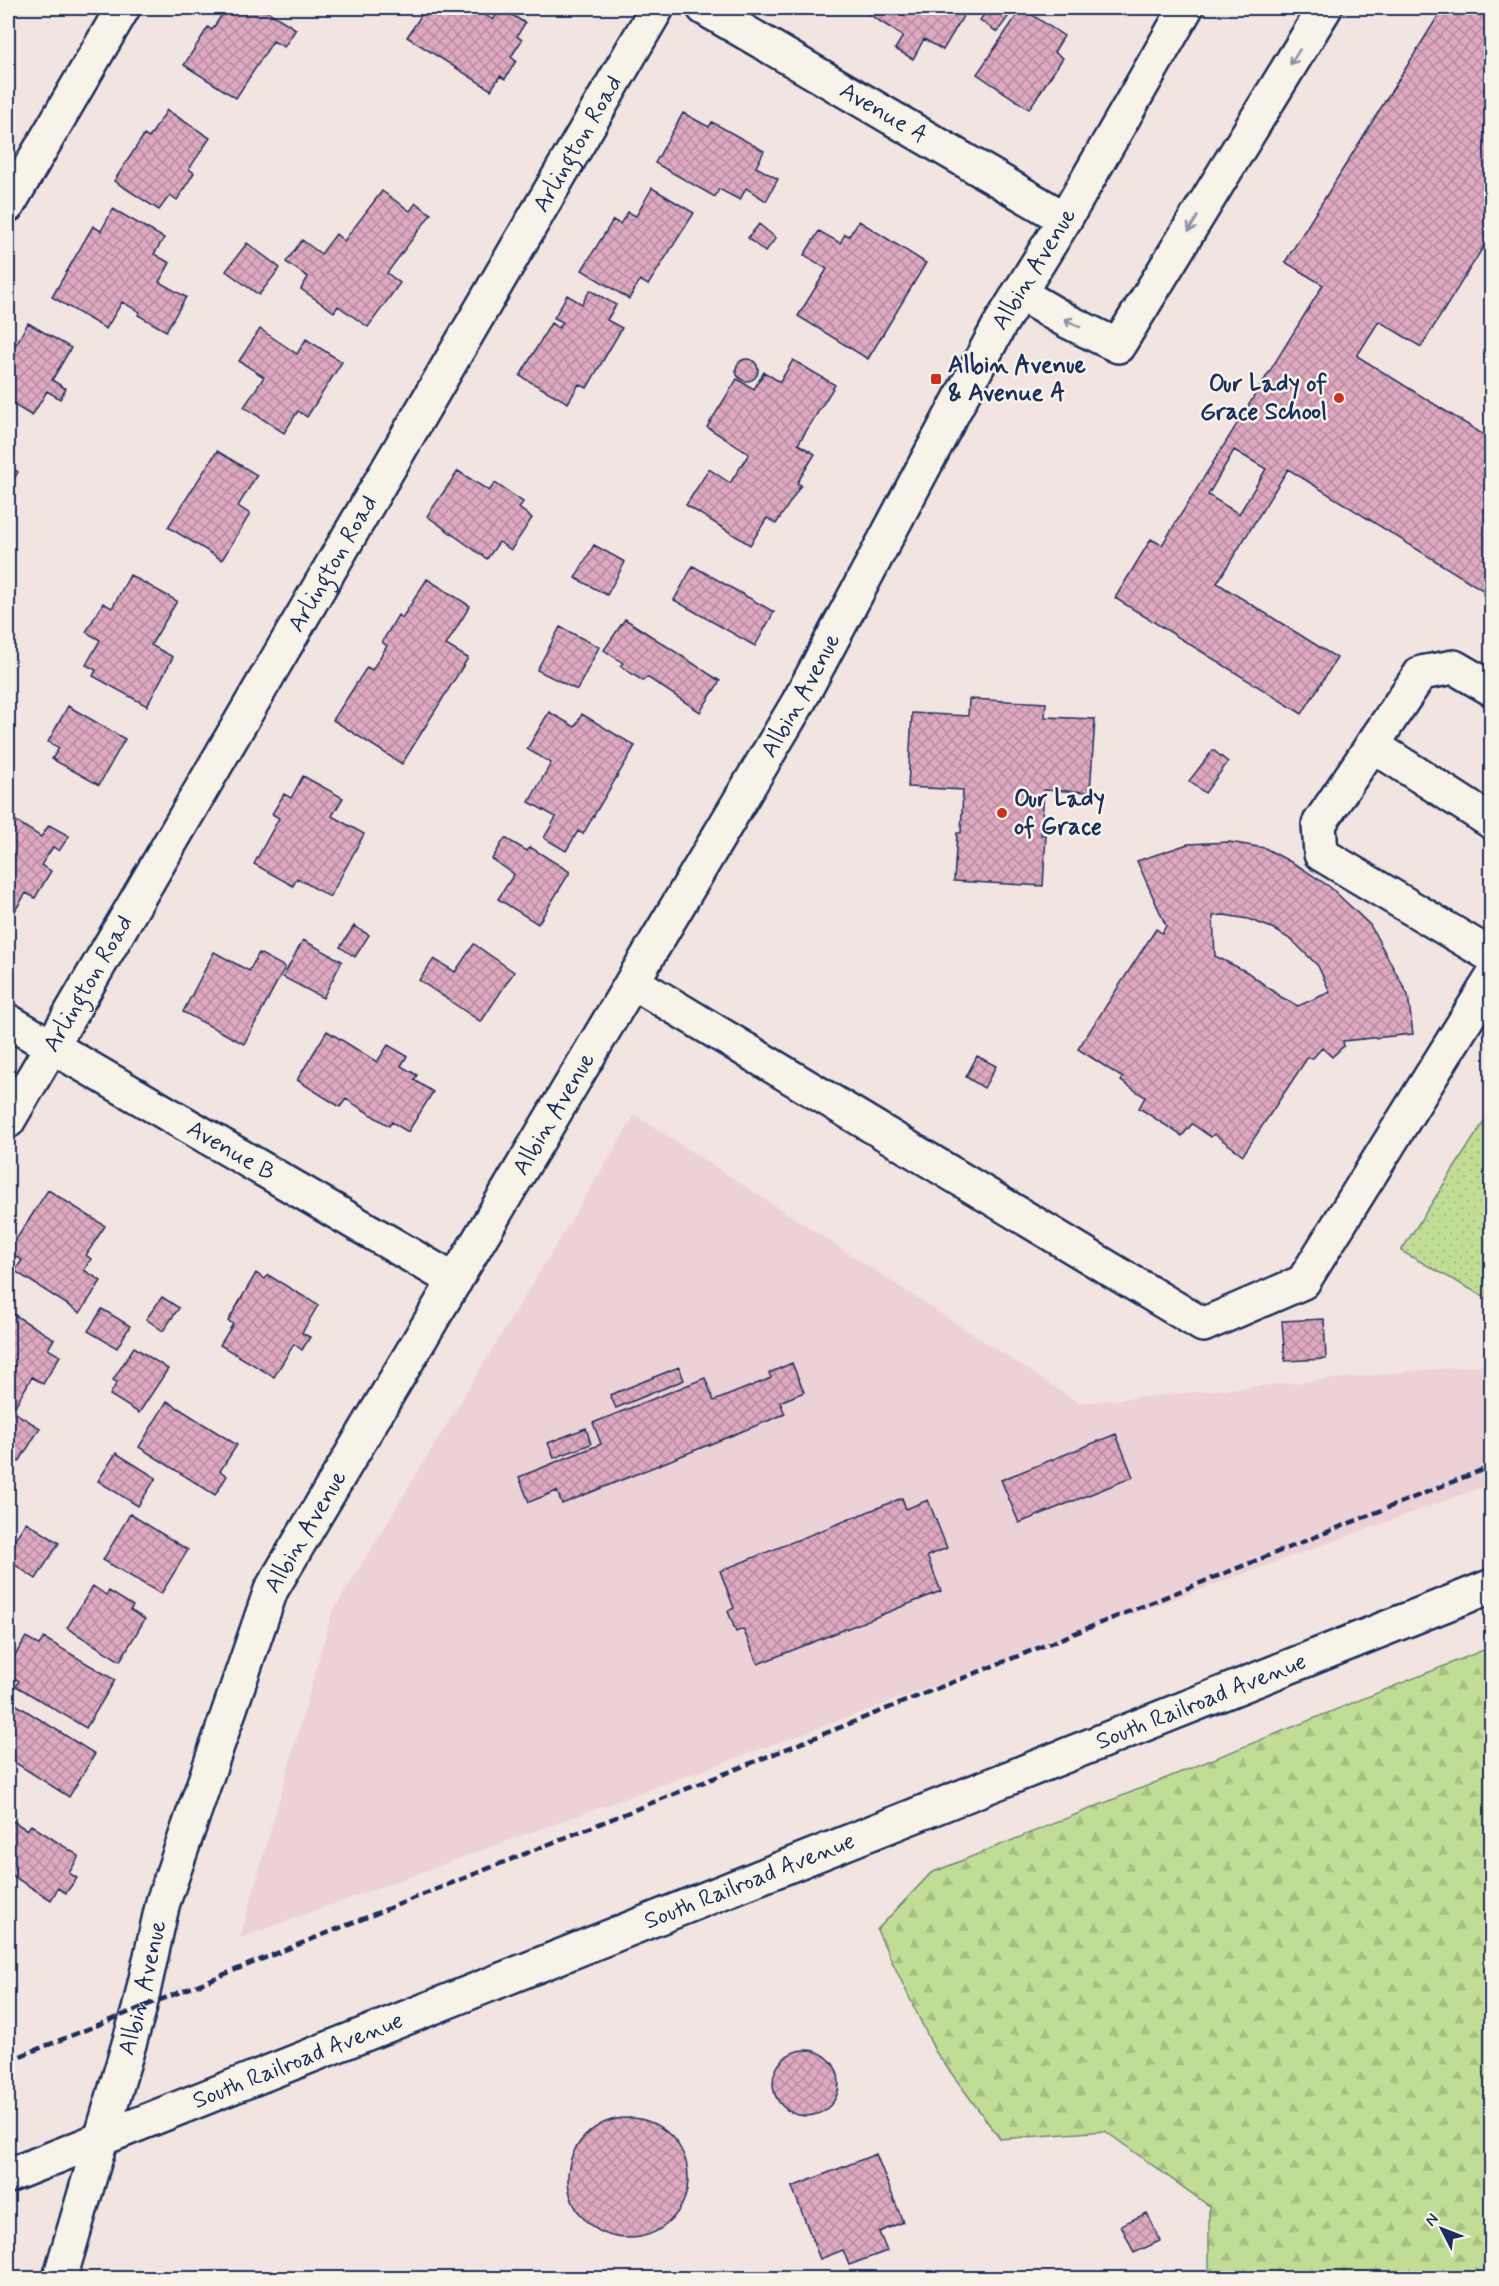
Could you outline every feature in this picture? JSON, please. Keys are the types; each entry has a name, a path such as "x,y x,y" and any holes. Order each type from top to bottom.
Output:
{"street":[{"path":"8,205 123,8"},
{"name":"Arlington Road","path":"8,1121 657,8"},
{"name":"Avenue A","path":"704,8 1065,219"},
{"name":"Albin Avenue","path":"60,2278 139,2010 163,1902 271,1590 798,703 1019,292 1065,219 1186,8"},
{"path":"1019,292 1067,321 1118,346 1325,8"},
{"path":"1491,689 1454,667 1420,673 1319,824 1321,854 1491,956"},
{"path":"1372,746 1491,822"},
{"path":"633,982 1203,1325 1303,1282 1491,978"},
{"name":"Avenue B","path":"8,1021 455,1281"},
{"name":"South Railroad Avenue","path":"8,2176 1491,1586"}],"shaded area":[{"path":"635,1115 1079,1403 1491,1364 1491,1484 240,1938 332,1613"}],"green space":[{"path":"1485,1120 1492,1125 1490,1300 1401,1251"},
{"path":"1491,1647 1491,2278 1209,2278 1209,2206 1105,2131 1000,2139 935,2051 877,1930 931,1873"}],"building":[{"path":"226,8 262,8 296,29 284,47 273,41 236,98 184,65 208,27 212,30"},
{"path":"426,8 440,10 442,8 479,8 478,10 493,20 501,8 525,23 517,36 522,40 511,57 516,61 505,79 500,76 491,90 407,37"},
{"path":"870,8 968,8 943,50 924,39 913,59 895,49 903,36 867,13"},
{"path":"989,8 995,8 1008,17 997,32 980,20"},
{"path":"1022,8 1064,36 1054,52 1063,58 1029,109 977,74"},
{"name":"Our Lady of Grace School","path":"1443,8 1478,8 1492,16 1492,233 1421,347 1379,321 1357,356 1492,440 1492,596 1288,469 1217,583 1337,658 1302,714 1115,598 1151,539 1162,545 1323,285 1285,262","holes":["1234,450 1266,469 1239,514 1208,495"]},
{"path":"167,110 210,138 189,169 194,173 177,200 170,195 159,210 114,181 144,135 149,138"},
{"path":"683,113 709,127 712,122 764,151 756,167 778,179 766,201 746,188 740,200 719,189 715,197 655,163"},
{"path":"652,188 694,213 648,285 640,280 629,299 582,270 613,220 620,224 628,212 636,216"},
{"path":"382,191 410,211 416,203 431,214 387,273 400,283 368,327 338,306 334,312 301,289 308,277 286,262 302,240 321,254 336,234 344,241"},
{"path":"113,209 164,238 154,254 170,263 159,282 186,297 166,331 138,315 140,312 122,302 106,329 52,297 93,226 101,231"},
{"path":"859,221 926,263 868,359 798,316 827,269 804,255 819,231 840,243 845,234 849,236"},
{"path":"759,224 776,238 765,252 748,238"},
{"path":"247,243 280,268 259,295 226,271"},
{"path":"590,290 616,305 607,320 622,328 587,388 579,384 568,403 520,376 551,323 559,328 563,322 554,318 567,295 582,304"},
{"path":"28,323 71,348 52,380 66,389 60,399 47,391 32,416 8,401 8,358"},
{"path":"260,329 297,354 306,339 342,362 307,417 298,411 284,433 244,407 264,377 239,361"},
{"path":"747,359 755,362 758,370 755,378 747,381 739,378 736,370 739,362"},
{"path":"793,360 835,385 798,444 815,454 797,483 801,485 776,524 767,518 750,545 686,505 709,469 730,483 749,454 707,427 737,379 754,389 764,372 780,382"},
{"path":"217,451 257,475 238,506 250,514 222,560 168,527"},
{"path":"8,465 18,472 8,490"},
{"path":"458,471 489,491 495,483 523,502 519,508 532,518 511,550 499,542 487,559 427,516"},
{"path":"594,545 625,562 607,595 575,578"},
{"path":"693,566 774,612 755,646 674,600"},
{"path":"130,575 177,601 151,645 173,657 147,706 93,676 96,670 86,665 100,640 86,632 103,603 112,608"},
{"path":"427,579 470,606 446,645 468,658 402,764 333,720 367,667 372,670 387,646 382,642 398,615 402,618"},
{"path":"625,619 720,681 700,712 647,677 643,681 620,666 623,663 604,650"},
{"path":"560,627 599,647 577,690 537,670"},
{"name":"Our Lady of Grace","path":"969,699 1046,703 1045,717 1095,719 1090,792 1044,790 1041,835 1046,835 1043,886 954,881 957,833 961,833 963,790 908,787 912,713 968,716"},
{"path":"68,706 125,739 99,785 52,759 59,748 48,742"},
{"path":"549,712 575,727 582,714 635,746 583,834 578,831 566,851 544,838 556,817 529,802 551,763 527,749"},
{"path":"1213,750 1228,762 1205,793 1189,781"},
{"path":"303,776 343,798 332,816 364,834 330,897 297,878 293,886 254,864 279,818 272,814 284,794 291,798"},
{"path":"8,816 41,837 49,825 69,836 59,851 53,847 41,865 51,871 35,898 26,893 11,917 8,915"},
{"path":"505,838 527,851 530,847 570,872 538,924 498,899 514,874 492,859"},
{"path":"1229,842 1265,848 1330,887 1370,925 1408,995 1413,1034 1343,1041 1344,1046 1332,1057 1322,1048 1312,1059 1308,1057 1243,1155 1214,1134 1211,1137 1192,1124 1182,1136 1139,1108 1145,1097 1121,1081 1123,1078 1078,1049 1156,929 1162,933 1166,926 1137,861 1188,844","holes":["1224,915 1248,919 1272,928 1293,941 1318,966 1330,992 1298,1006 1281,997 1247,972 1215,956 1213,916"]},
{"path":"354,926 369,935 355,957 340,947"},
{"path":"303,940 342,961 323,998 283,977"},
{"path":"474,944 514,972 481,1022 419,980 434,959 455,972"},
{"path":"214,952 249,971 259,953 285,967 244,1044 183,1012"},
{"path":"327,1031 377,1062 388,1045 407,1056 401,1066 417,1075 414,1080 433,1092 408,1132 392,1122 389,1126 346,1099 340,1107 297,1080"},
{"path":"977,1056 996,1066 984,1088 966,1077"},
{"path":"48,1190 105,1226 86,1255 91,1259 84,1270 101,1281 80,1313 15,1271 22,1260 8,1252"},
{"path":"256,1273 265,1279 268,1275 318,1305 302,1333 310,1337 302,1350 294,1344 274,1377 220,1345 233,1324 228,1321"},
{"path":"162,1297 179,1308 163,1331 146,1319"},
{"path":"102,1309 130,1326 117,1348 88,1331"},
{"path":"8,1311 54,1339 48,1349 60,1356 43,1384 32,1377 12,1411 40,1428 19,1462 8,1455"},
{"path":"1324,1319 1326,1359 1285,1361 1282,1321"},
{"path":"134,1347 168,1369 139,1413 110,1395 117,1382 113,1380"},
{"path":"792,1363 804,1392 780,1402 785,1414 562,1504 557,1491 529,1502 519,1477 601,1444 593,1423 705,1378 714,1401 771,1378 769,1373"},
{"path":"679,1367 684,1380 616,1408 610,1395"},
{"path":"167,1401 237,1445 220,1471 227,1476 215,1495 139,1447"},
{"path":"586,1428 591,1444 554,1458 548,1443"},
{"path":"1116,1434 1133,1477 1019,1523 1001,1480"},
{"path":"116,1453 156,1478 138,1506 98,1481"},
{"path":"902,1498 906,1509 928,1500 947,1548 927,1556 941,1591 758,1664 743,1629 736,1632 728,1611 734,1608 720,1571"},
{"path":"130,1514 188,1550 161,1594 103,1560"},
{"path":"26,1522 59,1543 36,1579 8,1560 8,1550"},
{"path":"93,1586 106,1595 109,1591 133,1606 130,1610 145,1619 120,1661 67,1628"},
{"path":"26,1637 39,1645 44,1638 115,1680 86,1728 16,1686 19,1681 8,1674 8,1667"},
{"path":"9,1700 95,1754 69,1797 8,1758"},
{"path":"8,1818 27,1830 31,1825 79,1856 69,1873 77,1878 66,1893 58,1888 51,1900 8,1873"},
{"path":"806,2050 819,2053 829,2060 836,2070 839,2083 836,2096 829,2106 819,2113 806,2116 793,2113 783,2106 776,2096 773,2083 776,2070 783,2060 793,2053"},
{"path":"628,2118 651,2123 670,2136 683,2155 688,2178 683,2201 670,2220 651,2233 628,2238 605,2233 586,2220 573,2201 568,2178 573,2155 586,2136 605,2123"},
{"path":"876,2154 903,2222 879,2232 887,2251 849,2265 843,2250 820,2259 792,2187"},
{"path":"1147,2213 1160,2241 1134,2253 1121,2225"}],"railway":[{"path":"8,2061 1492,1466"}],"place":[{"name":"Albin Avenue & Avenue A","path":"936,379"},
{"name":"Our Lady of Grace School","path":"1339,398"},
{"name":"Our Lady of Grace","path":"1002,813"}]}
